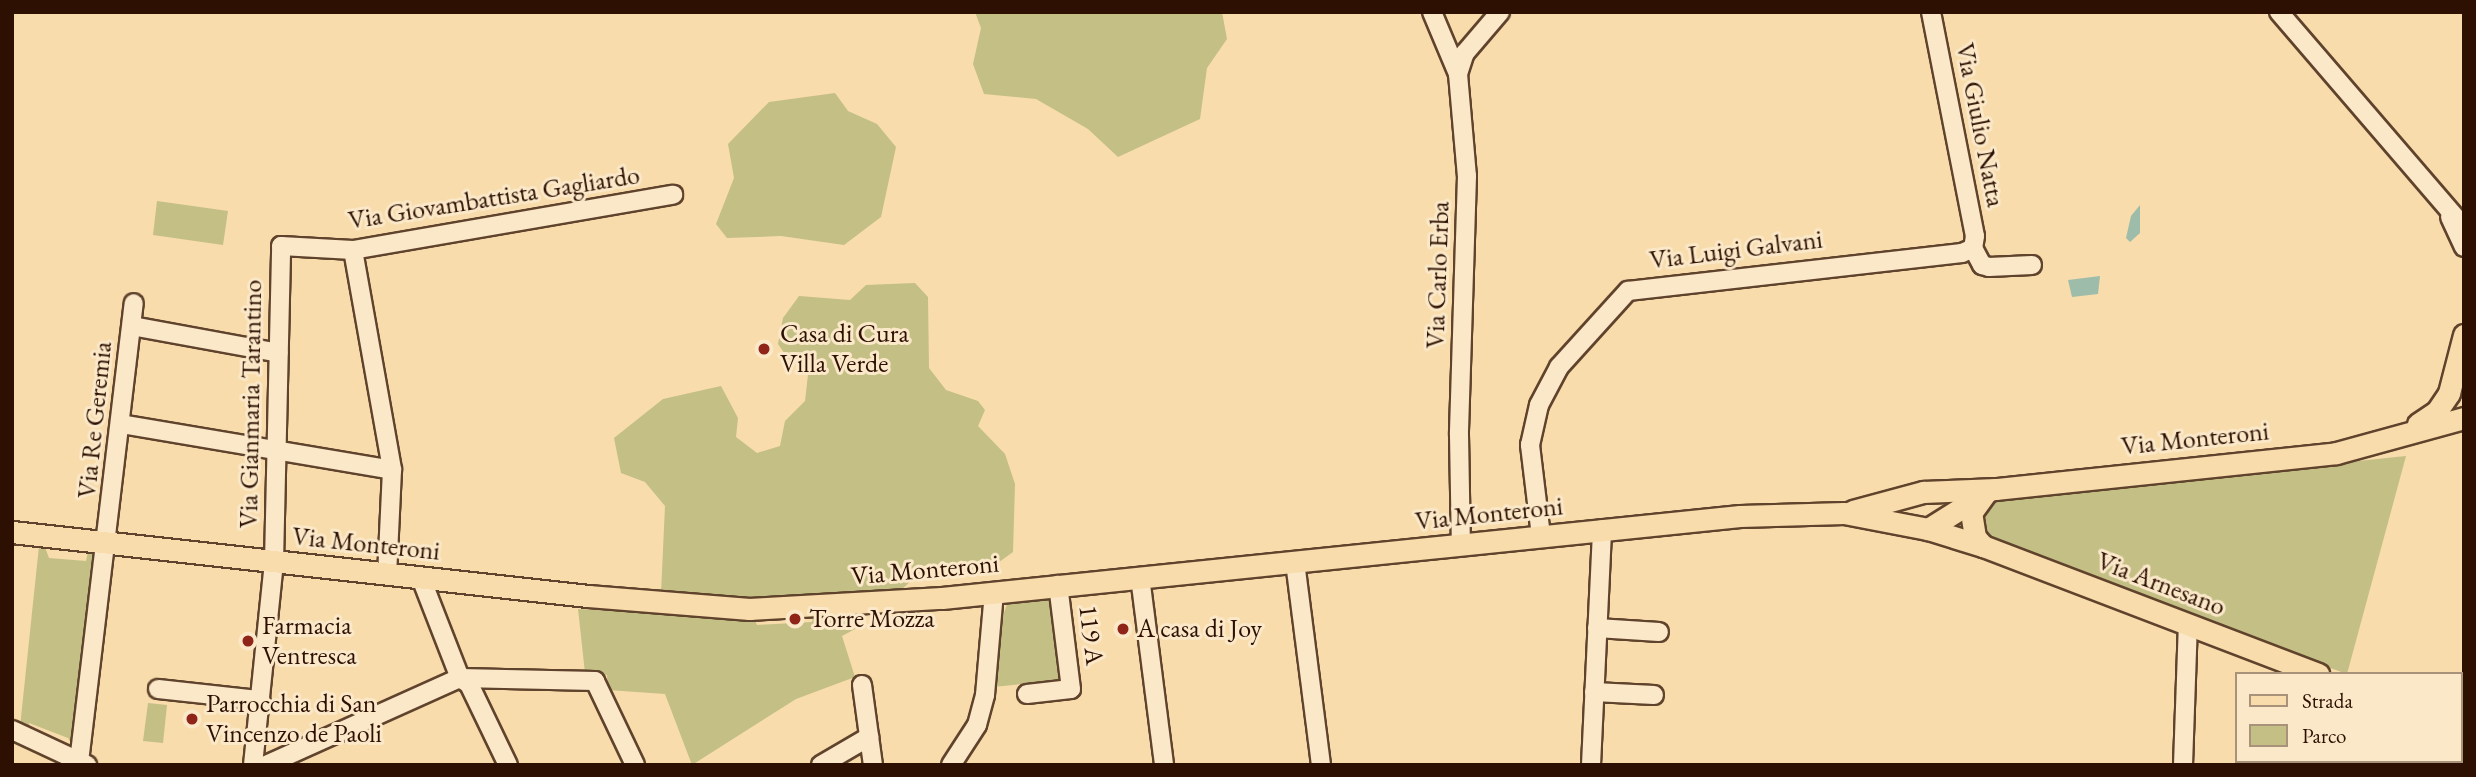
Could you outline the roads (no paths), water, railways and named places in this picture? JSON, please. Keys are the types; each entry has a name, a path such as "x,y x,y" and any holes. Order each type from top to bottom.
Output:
{"main road":[{"name":"Via Monteroni","path":"2399,437 2445,401 2463,354"},
{"name":"Via Monteroni","path":"1844,513 1905,495 1944,490 1991,491 2336,453 2464,418"},
{"path":"1928,528 1927,508 1944,490"},
{"name":"Via Monteroni","path":"1928,528 1991,491"},
{"path":"1983,546 1975,537 1971,513 1991,491"},
{"name":"Via Monteroni","path":"12,532 387,575 749,609 995,592 1788,512 1844,513 1928,528 1983,546"},
{"name":"Via Arnesano","path":"1983,546 2313,672"}],"street":[{"name":"Via Carlo Erba","path":"1432,12 1458,74 1467,185 1459,435 1461,546"},
{"path":"1458,74 1465,53 1500,12"},
{"name":"Via Giulio Natta","path":"1931,12 1975,236 1973,248"},
{"path":"2279,12 2464,227"},
{"name":"Via Giovambattista Gagliardo","path":"281,246 353,250 673,195"},
{"path":"2436,197 2464,247"},
{"name":"Via Gianmaria Tarantino","path":"253,765 274,562 281,246"},
{"path":"1973,248 1982,265 2032,265"},
{"name":"Via Luigi Galvani","path":"1541,536 1530,444 1539,405 1559,367 1628,291 1962,253 1973,248"},
{"path":"353,250 392,470 387,575"},
{"name":"Via Re Geremia","path":"83,763 134,303"},
{"path":"132,326 279,352"},
{"path":"121,424 392,470"},
{"path":"1591,765 1602,529"},
{"path":"1295,562 1321,765"},
{"path":"1140,577 1164,765"},
{"path":"421,578 460,678 469,684 508,765"},
{"name":"119 A","path":"1027,694 1072,689 1058,585"},
{"path":"951,765 977,725 985,695 995,592"},
{"path":"2183,765 2188,625"},
{"path":"1597,628 1659,632"},
{"path":"266,765 460,678 595,681 635,765"},
{"path":"862,685 873,765"},
{"path":"158,689 260,699"},
{"path":"1594,692 1654,695"},
{"path":"12,730 39,746 83,763"},
{"path":"821,765 869,737"},
{"path":"39,746 44,765"}],"place":[{"name":"Casa di Cura Villa Verde","path":"764,349"},
{"name":"Torre Mozza","path":"795,619"},
{"name":"A casa di Joy","path":"1123,629"},
{"name":"Farmacia Ventresca","path":"248,641"},
{"name":"Parrocchia di San Vincenzo de Paoli","path":"192,719"}]}
